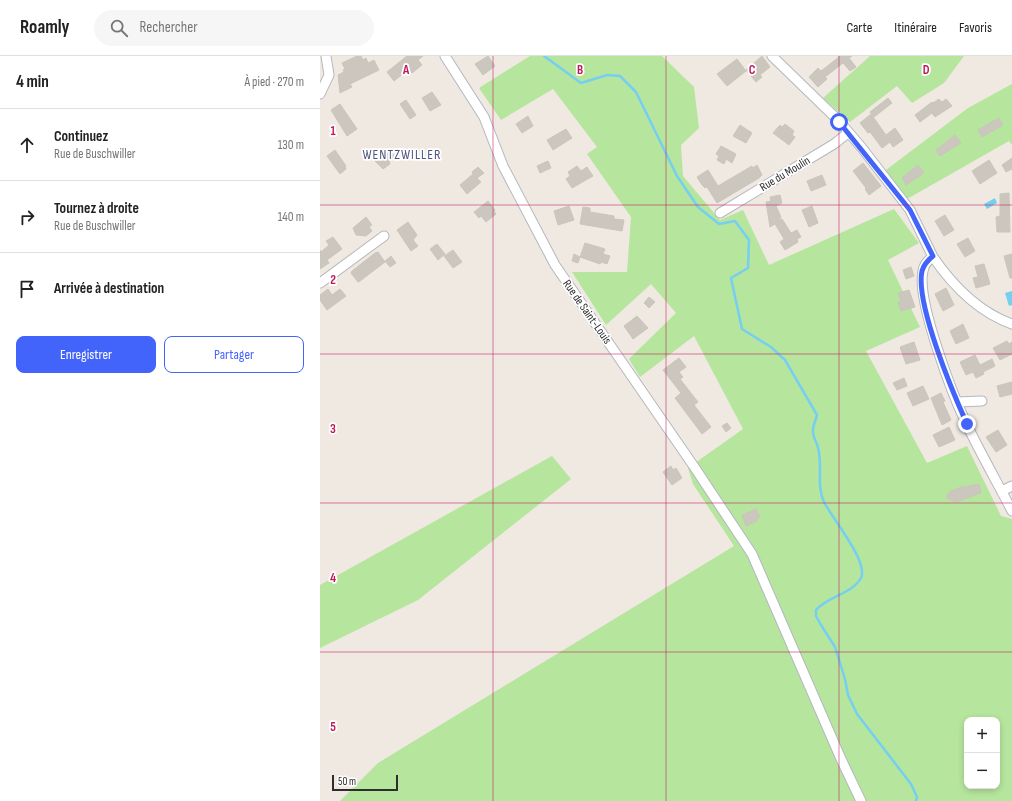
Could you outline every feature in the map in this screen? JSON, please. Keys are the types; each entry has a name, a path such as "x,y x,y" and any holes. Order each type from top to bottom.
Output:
{"street":[{"path":"320,94 329,75 326,56"},
{"name":"Rue de Saint-Louis","path":"445,56 484,117 503,166 554,265 695,468 752,554 841,759 861,801"},
{"path":"772,56 848,133 910,210 933,256 952,282 975,304 993,316 1012,324"},
{"name":"Rue du Moulin","path":"720,213 834,144 848,133"},
{"path":"320,283 384,236"},
{"path":"933,256 925,264 922,278 922,289 927,316 957,402 1012,511"},
{"path":"957,402 982,401"},
{"path":"1002,491 1012,486"}],"green space":[{"path":"530,56 662,56 694,87 699,128 681,145 683,176 720,220 743,210 769,265 894,209 919,243 888,260 920,327 866,351 927,463 967,446 1001,516 1012,519 1012,801 340,801 378,763 734,546 693,484 688,468 743,429 694,336 640,377 629,359 676,313 651,284 606,325 572,272 627,272 631,217 587,154 597,147 553,89 501,120 479,88"},
{"path":"870,56 964,56 944,83 912,103 897,86 850,122 823,98"},
{"path":"1012,84 1012,145 1009,141 907,199 886,170 968,108"},
{"path":"552,456 571,479 418,600 320,648 320,585"}],"water":[{"path":"995,198 997,203 987,209 984,204"},
{"path":"1012,291 1012,305 1009,306 1005,293"}],"building":[{"path":"357,56 361,56 363,60 366,58 368,63 374,60 379,70 350,84 352,87 340,93 338,75 344,72 343,70 345,69 342,63"},
{"path":"407,56 423,56 418,60 422,65 412,73 409,69 394,81 387,72"},
{"path":"488,56 495,66 483,75 475,64"},
{"path":"762,56 770,67 760,75 762,77 756,82 746,70"},
{"path":"838,56 852,56 849,58 856,67 850,71 843,63 825,77 827,79 818,87 809,77 818,68 821,71 839,57"},
{"path":"737,59 746,71 727,86 717,74"},
{"path":"432,92 441,105 430,111 422,98"},
{"path":"888,98 892,103 874,117 870,112"},
{"path":"939,99 942,102 946,99 952,106 935,117 932,113 920,122 915,115 932,102 933,103"},
{"path":"406,100 416,115 410,119 400,104"},
{"path":"340,104 357,129 347,136 331,110"},
{"path":"871,114 886,135 895,128 903,140 893,147 890,142 882,148 870,132 868,133 860,123"},
{"path":"528,116 533,126 522,133 516,124"},
{"path":"999,118 1003,125 982,137 978,130"},
{"path":"785,124 794,131 792,135 795,137 789,145 773,133 780,125 782,127"},
{"path":"740,125 752,133 746,143 733,136"},
{"path":"566,129 572,138 553,150 547,140"},
{"path":"955,135 961,143 940,156 936,150"},
{"path":"721,146 736,154 732,163 726,159 724,164 717,160 719,156 716,154"},
{"path":"335,150 346,166 346,169 340,174 327,156"},
{"path":"390,150 395,157 389,161 390,164 383,169 374,160"},
{"path":"1012,158 1012,169 1006,172 1002,165"},
{"path":"989,160 997,173 980,184 972,171"},
{"path":"548,161 551,168 540,173 537,166"},
{"path":"863,163 881,186 869,195 865,189 866,188 853,171"},
{"path":"757,165 762,175 759,178 717,203 707,187 705,188 702,185 697,177 708,170 718,186 752,166 753,168"},
{"path":"918,165 924,173 906,185 902,178"},
{"path":"577,166 581,171 587,167 593,176 572,188 566,179 570,176 568,172"},
{"path":"478,167 484,173 477,178 481,182 467,194 460,185 473,174 472,172"},
{"path":"822,175 826,185 811,191 807,181"},
{"path":"1009,193 1010,232 997,232 996,217 1000,216 1000,194"},
{"path":"780,195 782,203 776,206 781,217 779,220 782,219 791,233 797,230 801,237 797,239 798,242 785,250 780,242 784,239 775,224 770,227 766,202 771,201 770,197"},
{"path":"488,201 495,210 494,211 496,214 486,222 481,216 479,218 474,212"},
{"path":"569,206 574,220 558,225 554,211"},
{"path":"812,206 818,223 809,227 802,210"},
{"path":"583,207 590,208 590,212 614,216 614,219 624,220 622,231 580,224"},
{"path":"945,215 954,230 944,236 935,221"},
{"path":"366,217 372,225 369,227 372,231 366,236 356,235 353,228"},
{"path":"408,222 417,235 413,240 418,246 411,251 397,230"},
{"path":"333,237 342,249 327,260 329,263 320,269 320,250 321,252 329,245 326,241"},
{"path":"968,238 975,251 965,257 957,244"},
{"path":"585,243 605,249 603,254 610,256 607,264 601,262 600,264 580,257"},
{"path":"437,244 445,254 438,260 430,249"},
{"path":"453,250 462,262 453,268 444,256"},
{"path":"378,252 385,262 358,282 351,273 352,271"},
{"path":"574,254 580,257 578,263 572,261"},
{"path":"1012,254 1012,278 1010,278 1004,256"},
{"path":"391,256 396,263 390,267 385,261"},
{"path":"984,264 990,284 976,288 973,278 978,277 975,266"},
{"path":"911,267 914,276 906,279 903,270"},
{"path":"946,288 954,305 943,311 935,294"},
{"path":"328,289 332,295 340,289 346,296 327,310 320,300 320,295"},
{"path":"909,290 915,307 901,311 898,302 901,301 898,293"},
{"path":"649,297 655,302 649,308 644,303"},
{"path":"637,316 648,328 633,339 624,326"},
{"path":"963,324 969,338 956,344 950,331"},
{"path":"1007,341 1009,344 1012,342 1012,354 1000,360 993,348"},
{"path":"914,342 920,360 906,364 900,347"},
{"path":"975,355 980,365 992,359 995,366 983,372 984,374 976,378 973,372 966,375 960,362"},
{"path":"679,358 686,367 679,372 683,377 680,379 698,402 694,405 711,427 702,434 675,398 681,393 663,370"},
{"path":"904,378 907,386 897,390 893,383"},
{"path":"1012,382 1012,394 1000,397 997,386"},
{"path":"923,386 929,399 913,406 907,393"},
{"path":"941,393 945,401 943,402 951,420 942,425 931,398"},
{"path":"727,423 731,428 726,432 722,426"},
{"path":"949,427 955,440 939,447 933,435"},
{"path":"998,430 1007,445 996,452 986,437"},
{"path":"671,466 673,470 676,468 682,478 672,485 663,472"},
{"path":"979,484 981,493 956,502 946,498 949,492 964,486"},
{"path":"756,509 760,517 756,519 757,521 746,526 742,515"}],"waterway":[{"path":"544,56 581,83 607,75 620,76 636,92 677,176 698,207 719,224 735,221 749,240 748,268 731,278 742,329 771,347 785,360 817,415 813,426 813,432 820,461 820,489 824,502 855,551 862,571 861,578 852,588 821,605 816,610 816,616 835,647 845,679 848,695 857,714 911,784 917,797 916,801"}],"district":[{"name":"WENTZWILLER","path":"402,154"}],"route":[{"path":"839,122 862,148 910,210 933,256 925,264 922,271 922,289 927,316 952,388 967,424"}]}
